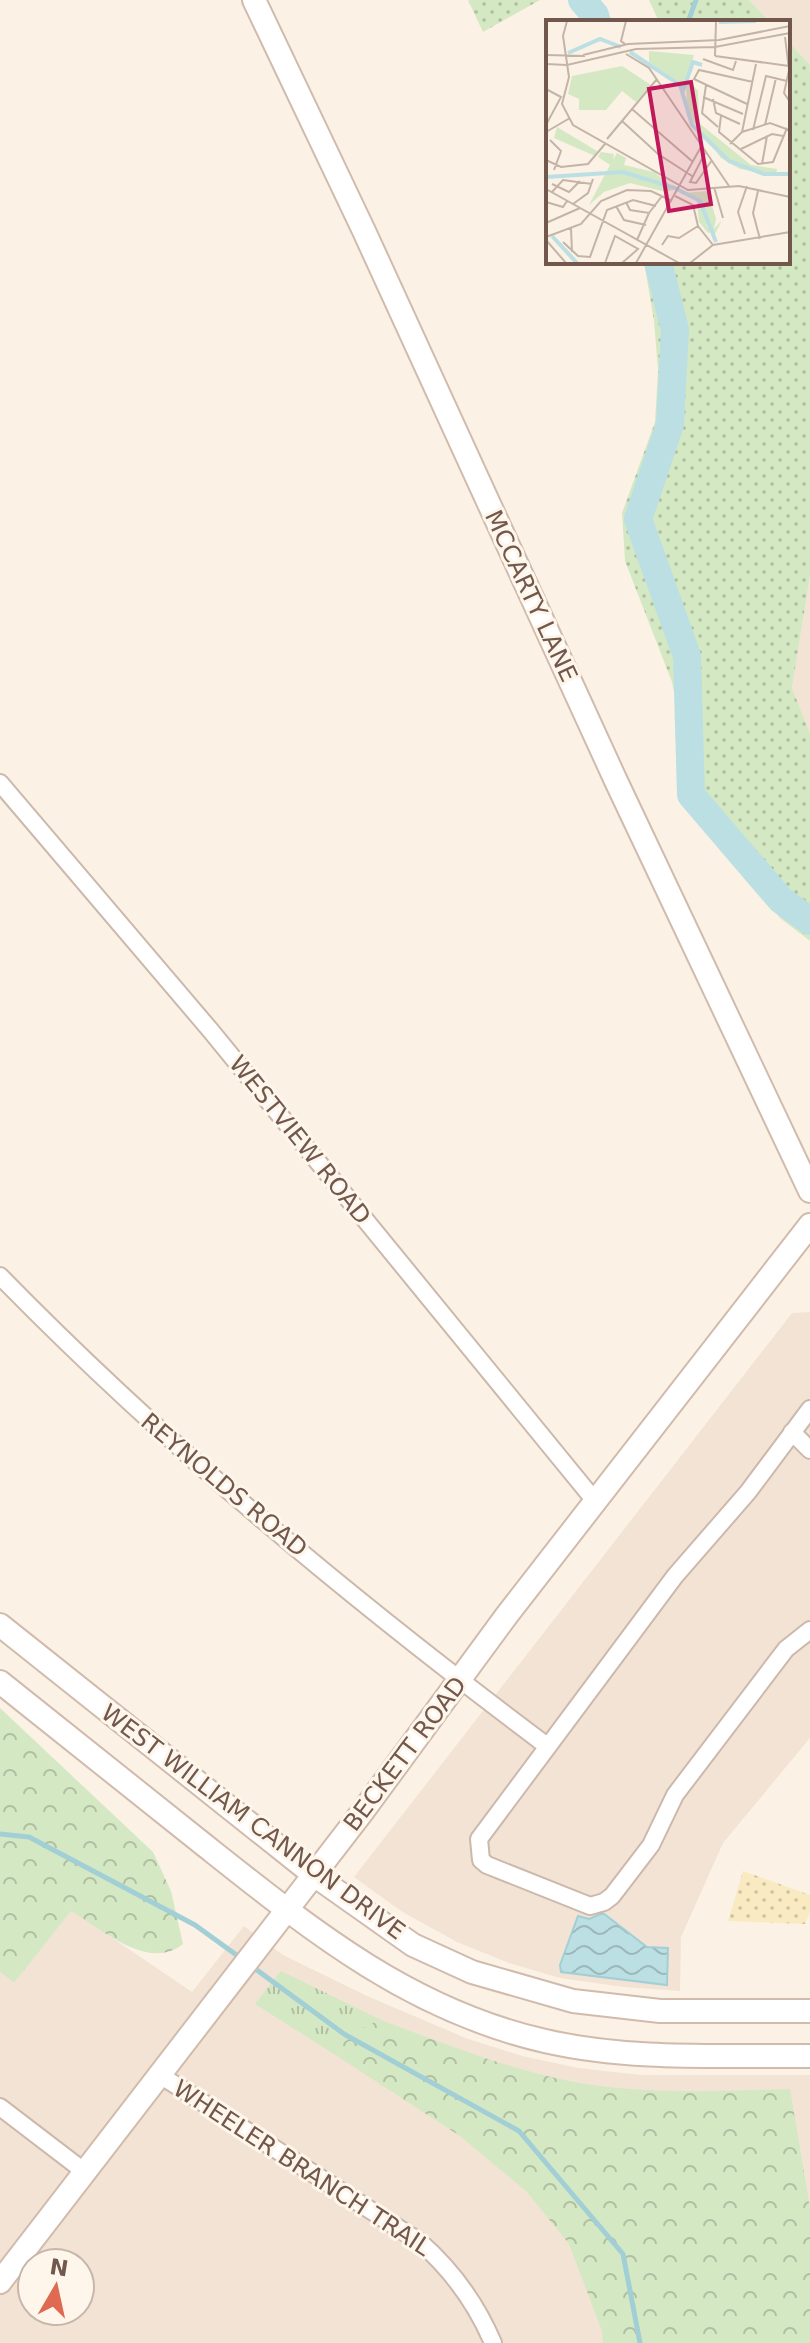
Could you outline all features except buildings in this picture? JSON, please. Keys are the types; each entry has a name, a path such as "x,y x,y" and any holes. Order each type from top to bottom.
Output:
{"street":[{"name":"MCCARTY LANE","path":"254,0 810,1191"},
{"name":"WESTVIEW ROAD","path":"0,783 211,1031 595,1501"},
{"name":"BECKETT ROAD","path":"0,2282 314,1875 595,1501 810,1225"},
{"name":"REYNOLDS ROAD","path":"0,1276 149,1422 460,1681 550,1742"},
{"path":"810,1409 748,1492 675,1576 550,1742 479,1839 478,1853 487,1865 590,1906 598,1905 612,1896 651,1845 675,1795 786,1649 810,1630"},
{"path":"792,1432 810,1450"},
{"name":"WEST WILLIAM CANNON DRIVE","path":"0,1625 314,1875 413,1945 472,1972 573,2001 660,2011 810,2011"},
{"name":"WEST WILLIAM CANNON DRIVE","path":"0,1682 286,1910 380,1975 434,2004 495,2028 603,2052 810,2056"},
{"name":"WHEELER BRANCH TRAIL","path":"160,2075 420,2242 463,2287 493,2343"},
{"path":"0,2107 85,2172"}],"shaded area":[{"path":"749,0 810,0 810,65 790,43 790,20 768,20"},
{"path":"810,576 810,733 792,688"},
{"path":"810,1312 810,1738 723,1843 681,1937 680,1991 560,1978 509,1963 457,1942 401,1911 354,1877 792,1313"},
{"path":"71,1910 192,1992 244,1926 283,1955 367,1996 468,2039 522,2056 578,2068 641,2075 810,2075 810,2343 0,2343 0,1972 14,1983"}],"green space":[{"path":"468,0 540,0 483,32"},
{"path":"649,0 749,0 768,20 658,20"},
{"path":"790,43 810,65 810,576 792,688 810,733 810,941 780,918 733,861 694,793 672,682 625,561 622,513 655,422 658,370 644,264 790,264"},
{"path":"0,1708 153,1852 171,1891 183,1944 169,1951 140,1951 111,1937 71,1911 14,1983 0,1972"},
{"path":"281,1971 381,2020 363,2028 339,2046 340,2058 255,2004"},
{"path":"381,2020 500,2063 574,2082 655,2090 790,2089 810,2208 810,2343 603,2343 602,2331 569,2244 527,2192 460,2136 340,2058 339,2046 363,2028"}],"sand":[{"path":"743,1871 810,1895 810,1912 805,1924 728,1921"}],"water":[{"path":"603,1913 647,1947 668,1948 667,1985 561,1972 560,1965 578,1916 589,1919"}],"waterway":[{"path":"582,0 596,20"},
{"path":"689,20 696,0"},
{"path":"658,264 675,330 670,424 638,519 687,656 691,795 781,900 810,921"},
{"path":"0,1834 29,1837 195,1925 242,1959"},
{"path":"250,1965 344,2034 519,2131 623,2254 640,2343"}]}
